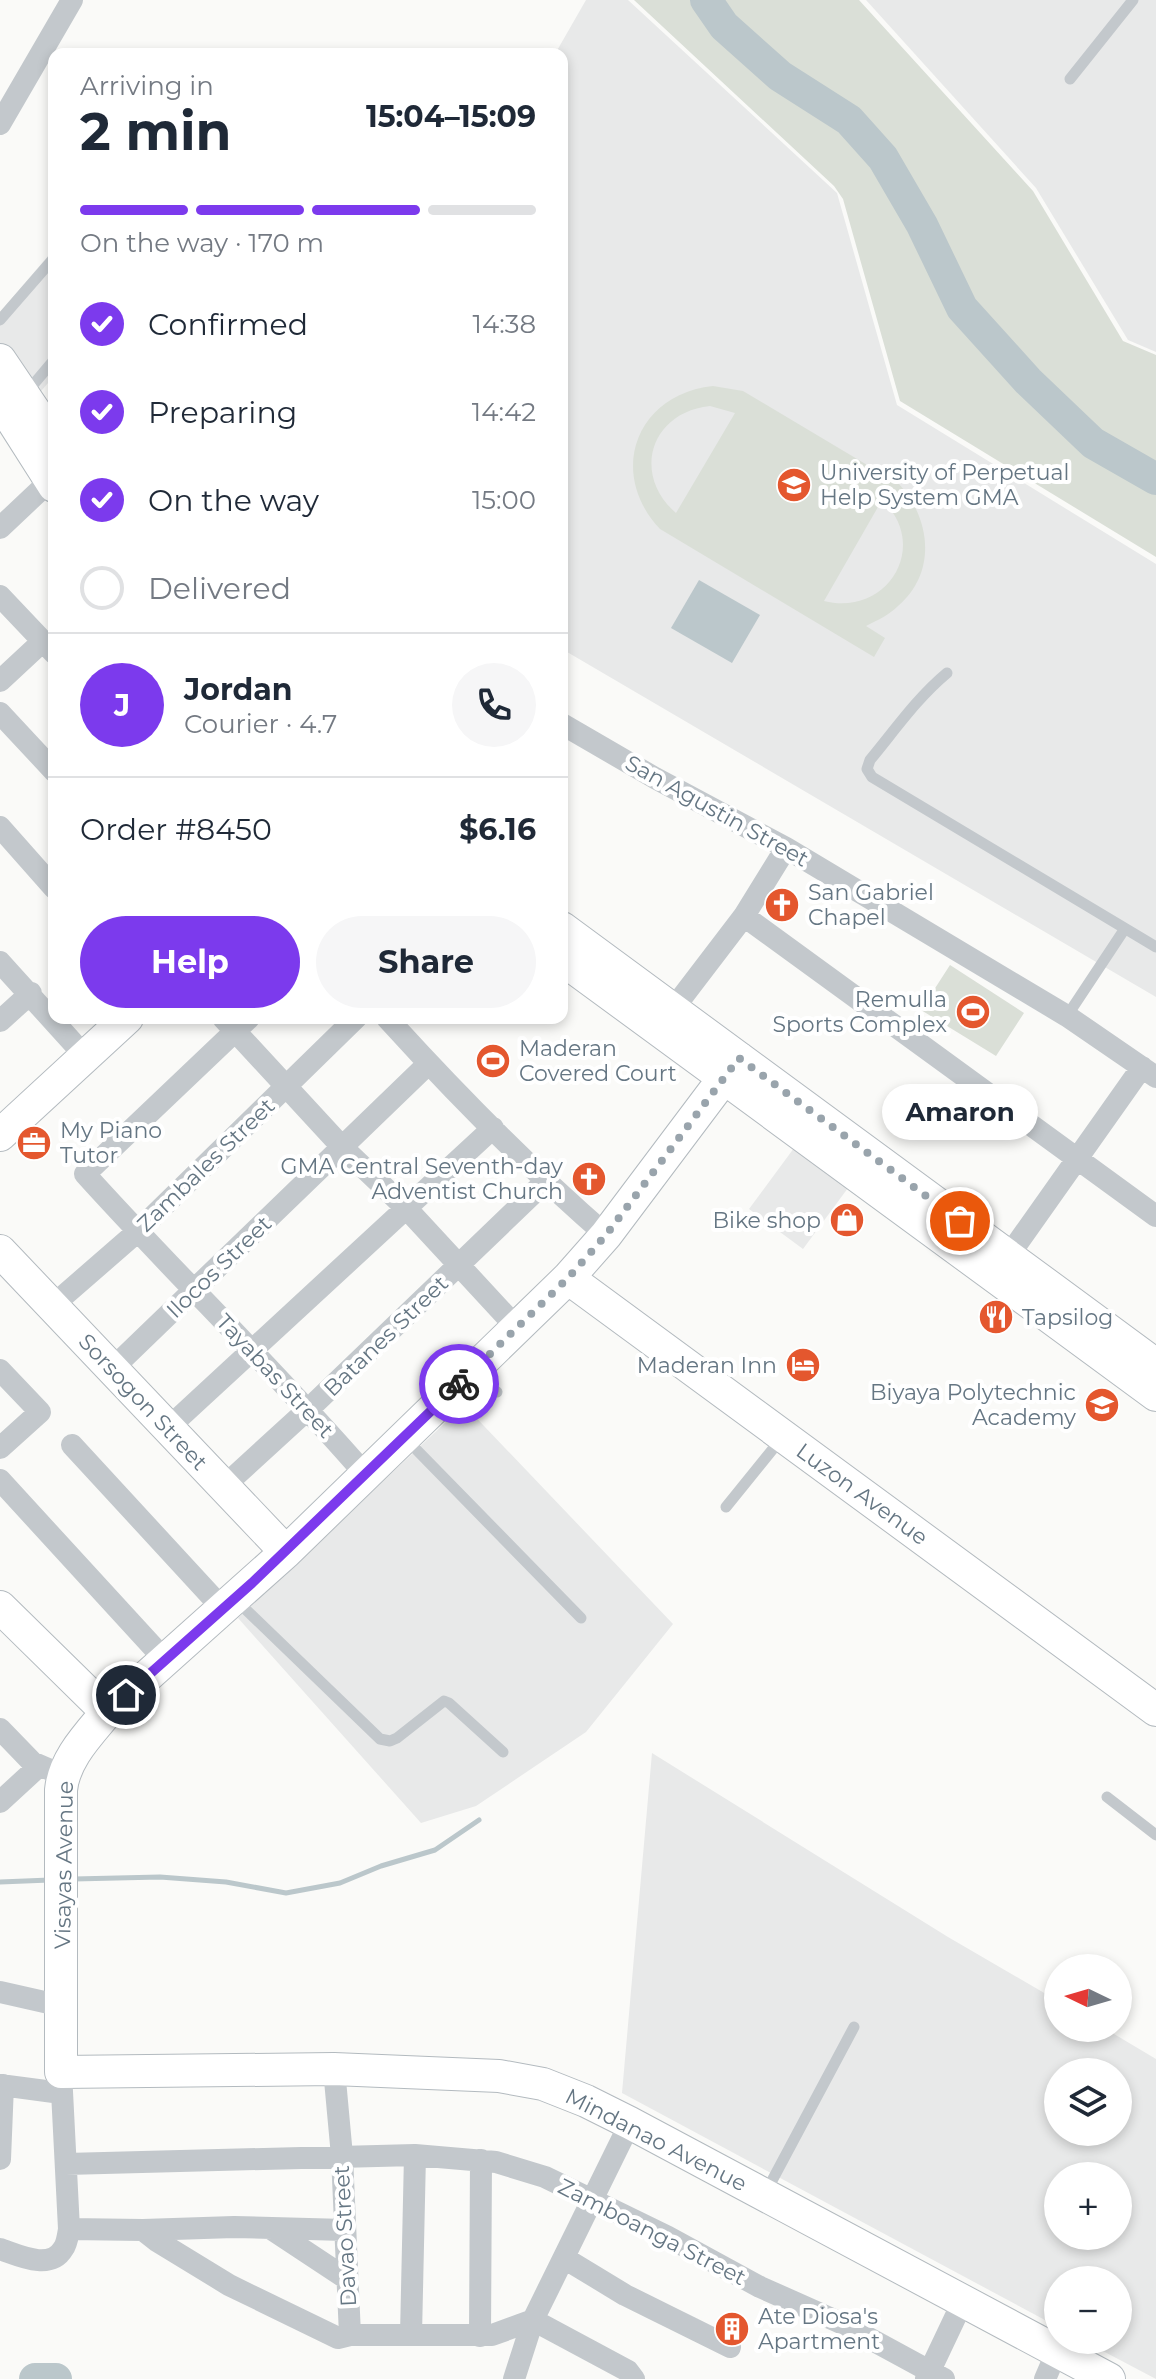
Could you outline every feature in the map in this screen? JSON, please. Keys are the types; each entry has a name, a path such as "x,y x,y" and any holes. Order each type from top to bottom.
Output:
{"street":[{"path":"0,124 72,0"},
{"path":"0,360 12,398 48,471"},
{"path":"12,398 48,433"},
{"path":"0,528 48,485"},
{"path":"0,596 48,647 0,681"},
{"path":"0,713 48,765"},
{"name":"San Agustin Street","path":"568,727 786,848 1067,1016 1149,1072"},
{"path":"0,827 48,881"},
{"path":"673,1009 744,916 786,848"},
{"path":"744,916 1156,1216"},
{"path":"568,932 673,1009 732,1069"},
{"path":"0,962 48,1013"},
{"path":"568,963 732,1069 1001,1266 1156,1365"},
{"path":"0,1021 31,993"},
{"path":"58,1024 84,1055"},
{"path":"1,1133 120,1024"},
{"name":"Tayabas Street","path":"234,1024 85,1174 194,1292 309,1408 365,1474"},
{"path":"238,1024 286,1088 407,1209 517,1328"},
{"name":"Zambales Street","path":"52,1306 137,1232 350,1024"},
{"path":"392,1024 545,1182 606,1235"},
{"name":"Ilocos Street","path":"112,1369 428,1064"},
{"name":"Visayas Avenue","path":"69,2229 50,1771 82,1742 107,1712 286,1552 568,1278 606,1235 732,1069"},
{"path":"1001,1266 1079,1159 1149,1072"},
{"path":"168,1428 493,1128"},
{"name":"Batanes Street","path":"223,1487 460,1266 545,1182"},
{"name":"Sorsogon Street","path":"0,1252 286,1552"},
{"path":"1001,1266 1156,1395"},
{"name":"Luzon Avenue","path":"568,1278 1156,1710"},
{"path":"0,1370 40,1412 0,1448"},
{"path":"72,1445 230,1604"},
{"path":"0,1480 165,1660"},
{"path":"4,1620 107,1712"},
{"path":"0,1729 50,1771 0,1802"},
{"path":"0,1992 62,2006"},
{"name":"Mindanao Avenue","path":"61,2082 334,2069 499,2076 543,2084 630,2123 963,2301 1051,2365 1109,2379"},
{"name":"Davao Street","path":"334,2069 342,2156 350,2335 480,2336 492,2335 533,2320"},
{"path":"0,2159 1,2085 61,2082"},
{"path":"514,2379 533,2320 630,2123"},
{"path":"411,2335 415,2155"},
{"name":"Zamboanga Street","path":"66,2164 415,2155 481,2160 545,2177 668,2237 760,2287 841,2323 933,2377"},
{"path":"480,2336 481,2160"},
{"path":"0,2249 43,2261 56,2257 64,2249 69,2229 234,2227 345,2230"},
{"path":"143,2230 229,2285 338,2338 350,2335"},
{"path":"272,2230 347,2279"},
{"path":"564,2258 634,2300 730,2347"},
{"path":"933,2377 963,2301"},
{"path":"533,2320 628,2371 634,2379"}],"lane":[{"path":"1070,79 1133,0"},
{"path":"0,320 48,265"},
{"path":"12,398 48,365"},
{"path":"947,673 913,705 906,718 870,760 867,769 872,777 1156,947"},
{"path":"1067,1016 1124,930"},
{"path":"470,1373 497,1392"},
{"path":"726,1507 783,1436"},
{"path":"404,1437 581,1618"},
{"path":"230,1604 380,1739 390,1741 397,1738 444,1701 503,1752"},
{"path":"1107,1797 1156,1835"},
{"path":"764,2195 854,2027"}],"shaded area":[{"name":"University of Perpetual Help System GMA","path":"586,0 628,0 837,193 897,405 1156,564 1156,997 568,653 568,48 558,48"},
{"path":"634,0 859,0 1033,191 1123,341 1156,355 1156,557 900,401 843,199 834,186"},
{"path":"866,0 1156,0 1156,352 1128,340 1036,188"},
{"path":"48,256 48,383 30,404 0,360 0,312"},
{"path":"713,386 743,391 899,484 910,498 923,529 924,562 911,593 891,612 866,626 885,638 874,657 660,529 644,507 635,484 633,461 638,440 648,420 665,404 686,392","holes":["710,406 735,413 676,513 662,497 654,481 651,464 654,447 661,432 673,420 690,411","882,500 896,518 902,537 902,556 895,574 883,588 867,598 847,603 824,601"]},
{"path":"699,580 760,615 732,663 671,628"},
{"name":"Remulla Sports Complex","path":"950,965 1024,1013 996,1056 921,1010"},
{"path":"794,1148 848,1188 803,1249 749,1209"},
{"path":"464,1405 673,1624 586,1732 476,1806 421,1823 238,1618"},
{"path":"652,1753 948,1937 1044,1993 1044,2042 1127,2042 1156,2059 1156,2379 1109,2354 1132,2354 1132,2266 1044,2266 1044,2319 622,2093"}],"waterway":[{"path":"706,0 724,26 780,76 849,120 883,158 922,225 962,308 1028,381 1093,443 1156,479"},
{"path":"74,1879 160,1877 226,1882 286,1893 340,1883 381,1866 435,1850 479,1820"},
{"path":"0,1882 50,1880"},
{"path":"35,2379 56,2379"}],"way so far":[{"path":"459,1384 568,1278 606,1235 739,1058 960,1221"}],"place":[{"name":"University of Perpetual Help System GMA","path":"794,485"},
{"name":"San Gabriel Chapel","path":"782,905"},
{"name":"Remulla Sports Complex","path":"973,1012"},
{"name":"Maderan Covered Court","path":"493,1061"},
{"name":"My Piano Tutor","path":"34,1143"},
{"name":"GMA Central Seventh-day Adventist Church","path":"589,1179"},
{"name":"Bike shop","path":"847,1220"},
{"name":"Amaron","path":"960,1221"},
{"name":"Tapsilog","path":"996,1317"},
{"name":"Maderan Inn","path":"803,1365"},
{"name":"Biyaya Polytechnic Academy","path":"1102,1405"},
{"name":"Ate Diosa's Apartment","path":"732,2329"}],"route":[{"path":"126,1695 224,1610 459,1384"}]}
